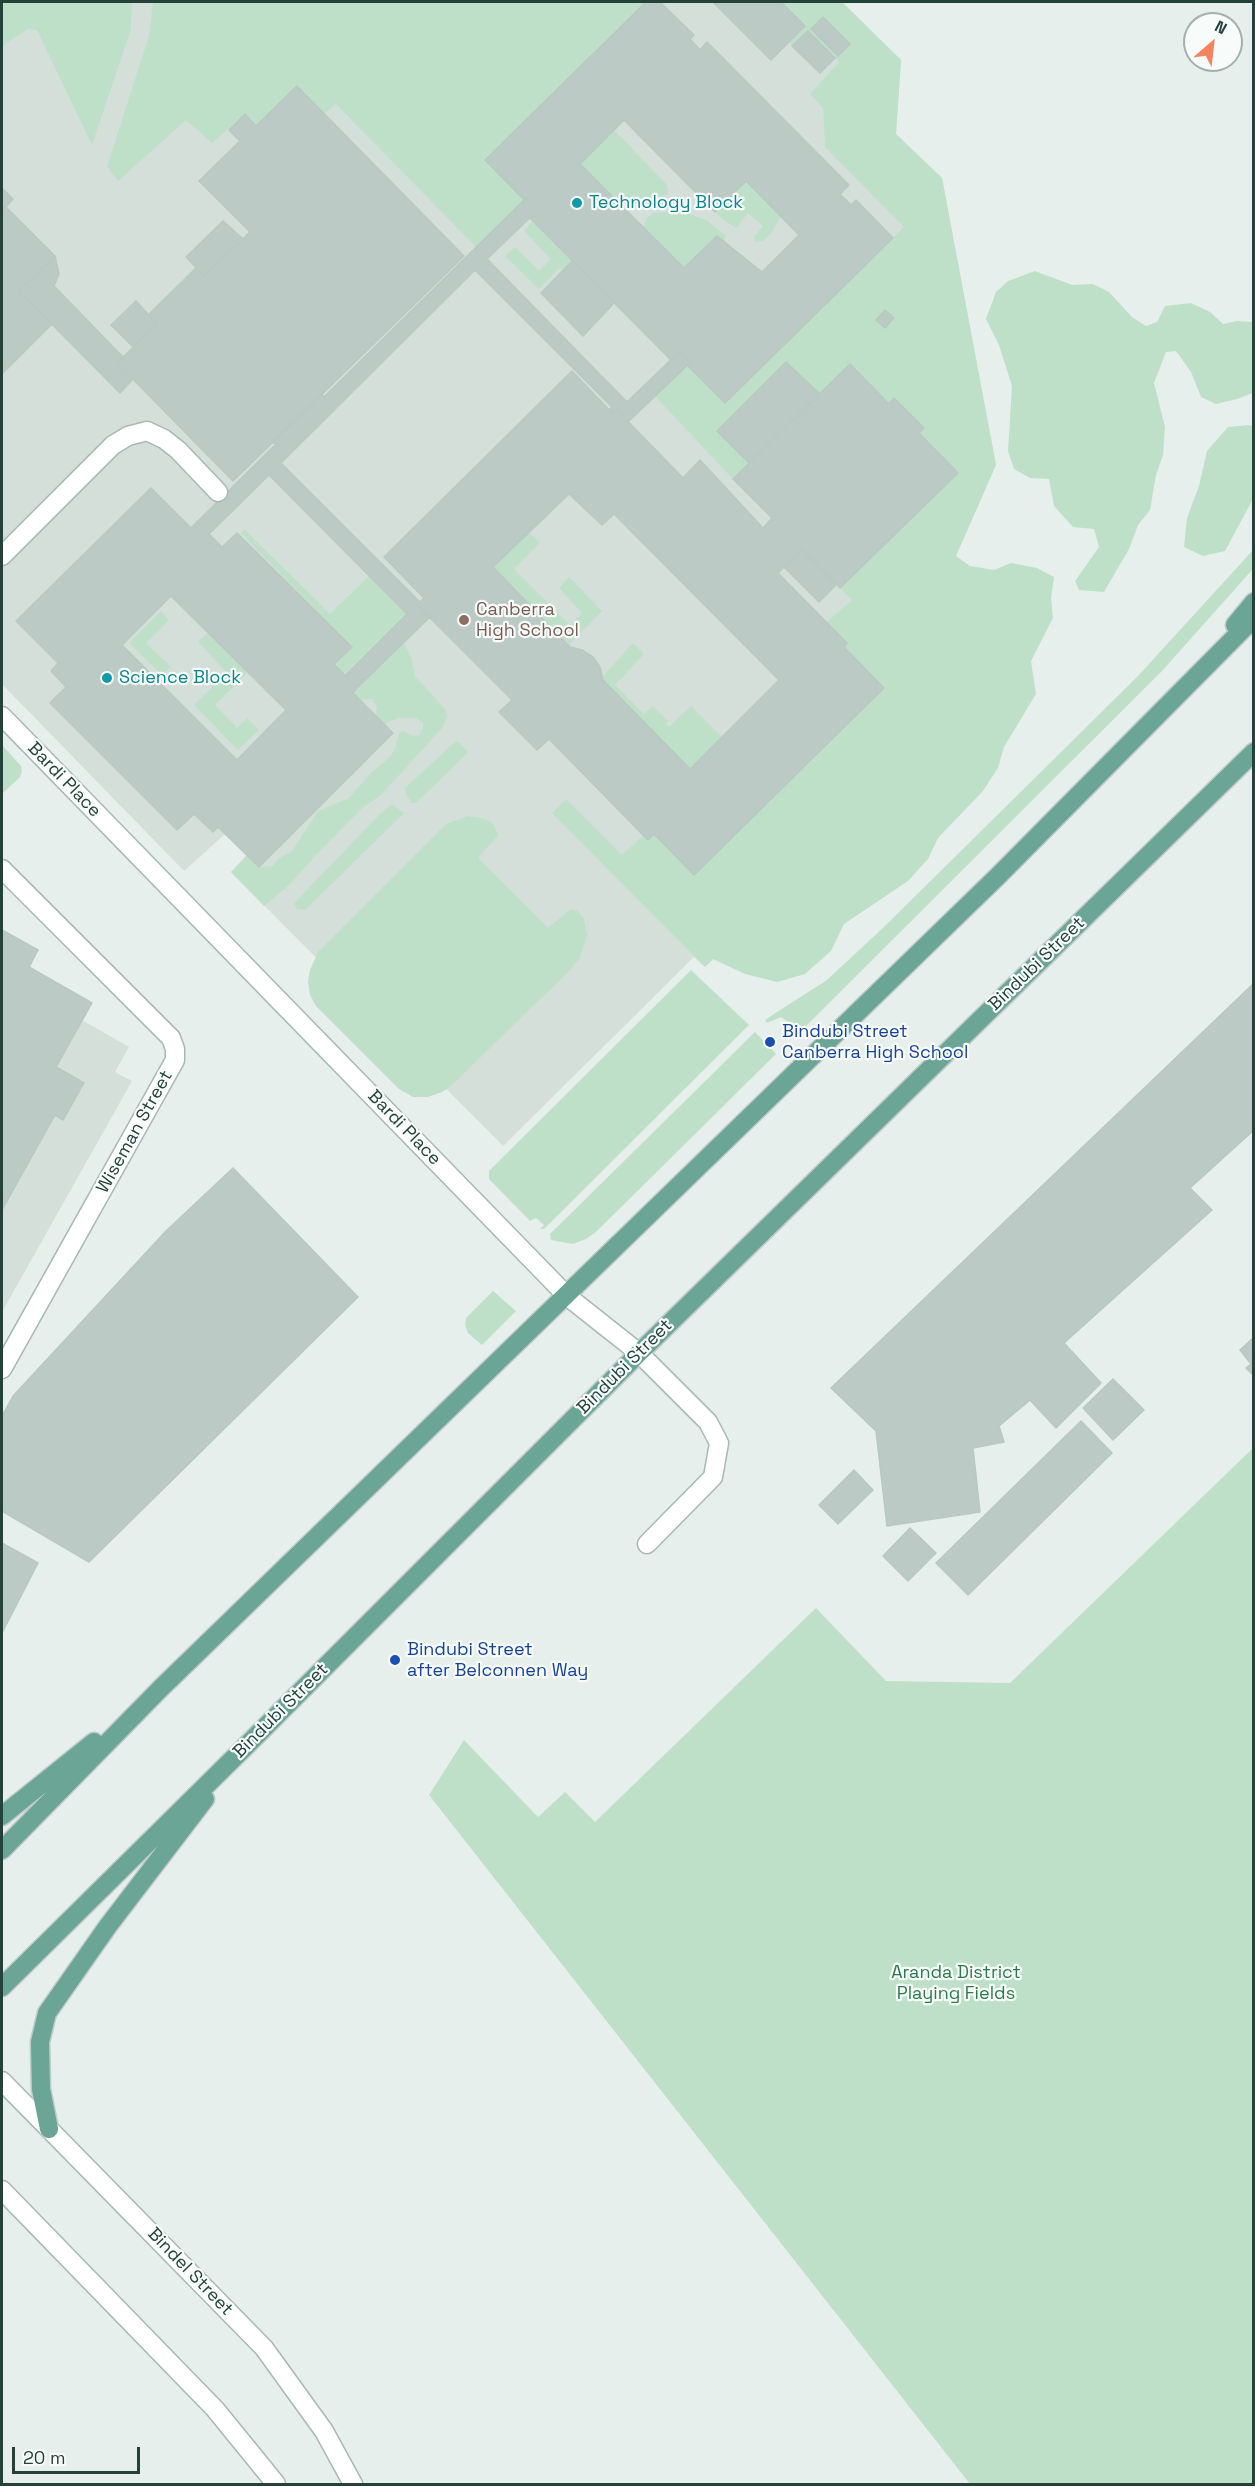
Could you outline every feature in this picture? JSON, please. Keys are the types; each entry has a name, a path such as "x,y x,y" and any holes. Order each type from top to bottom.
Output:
{"main road":[{"path":"1188,682 1254,602"},
{"path":"2,1850 161,1688 998,876 1254,618"},
{"name":"Bindubi Street","path":"2,1987 639,1353 1254,752"},
{"path":"2,1816 161,1688"},
{"path":"49,2129 41,2089 40,2042 47,2013 108,1926 247,1745"}],"street":[{"path":"2,556 113,445 128,435 147,431 164,439 178,450 218,492"},
{"name":"Bardi Place","path":"2,716 567,1296 639,1353 708,1422 719,1443 713,1477 647,1544"},
{"name":"Wiseman Street","path":"2,869 171,1038 175,1049 175,1060 2,1369"},
{"name":"Bindel Street","path":"2,2081 264,2348 324,2431 352,2484"},
{"path":"2,2190 215,2409 260,2461 276,2484"}],"shaded area":[{"name":"Canberra High School","path":"17,2 842,2 901,60 896,134 942,178 996,465 889,706 744,928 705,967 694,957 503,1146 231,872 247,855 225,834 184,871 2,684 2,18"},
{"path":"2,930 38,950 30,968 92,1003 82,1020 129,1047 115,1072 132,1081 2,1312"}],"green space":[{"path":"2,2 132,2 131,29 92,145 37,30 28,29 2,46"},
{"path":"153,2 646,2 485,160 524,200 476,247 336,104 324,114 297,86 256,126 245,114 212,143 186,120 118,181 107,166 149,36"},
{"path":"781,2 842,2 901,60 896,134 942,178 996,465 956,556 970,566 994,570 1011,563 1037,568 1054,577 1051,598 1053,618 1031,661 1036,694 1004,747 998,768 983,791 938,838 928,859 908,881 844,924 831,951 805,974 777,982 745,974 713,959 705,967 552,813 566,799 622,855 644,835 648,840 654,834 694,874 884,688 844,647 847,643 827,622 852,600 840,588 958,473 919,433 924,428 895,399 889,404 850,364 820,394 786,362 717,431 749,463 733,479 655,396 688,366 726,403 904,227 825,147 823,108 810,94 839,62 808,31 792,46 790,42 805,26"},
{"path":"614,130 667,185 668,193 658,203 620,204 580,164"},
{"path":"746,181 781,216 771,234 762,241 755,242 754,237 763,226 748,213 736,228 715,212"},
{"path":"653,213 690,214 708,221 726,236 724,242 684,268 643,228 647,218"},
{"path":"533,221 572,261 563,271 559,268 539,289 505,256 515,247 539,271 551,259 524,231"},
{"path":"1035,271 1072,285 1093,284 1109,292 1132,317 1146,326 1157,322 1165,306 1191,303 1210,312 1223,324 1237,321 1253,322 1253,393 1237,399 1216,404 1201,397 1191,372 1176,351 1166,352 1154,383 1165,427 1163,455 1156,475 1150,510 1138,525 1129,549 1104,592 1079,590 1075,581 1099,547 1094,529 1073,527 1054,506 1049,479 1030,478 1014,469 1008,451 1012,386 999,345 986,319 996,292 1008,281"},
{"path":"1253,426 1253,499 1225,551 1203,556 1184,547 1187,518 1199,486 1207,451 1228,427"},
{"path":"244,529 330,614 369,576 407,614 345,676 334,664 351,646 241,533"},
{"path":"529,532 540,543 514,569 570,625 582,613 559,588 569,577 602,611 569,645 493,567"},
{"path":"1253,550 1253,569 1161,672 794,1038 788,1032 789,1023 781,1017 767,1023 765,1020 827,980 886,925 1138,676"},
{"path":"161,611 169,620 146,643 171,667 162,675 129,643"},
{"path":"208,632 247,673 215,705 237,728 247,718 259,730 238,750 194,705 227,673 198,642"},
{"path":"404,643 412,660 415,676 445,709 447,717 442,728 381,795 361,809 289,885 264,906 231,872 247,855 259,867 273,866 278,859 292,851 318,811 349,798 373,771 389,758 395,749 399,733 403,731 413,736 419,735 423,729 423,723 416,718 399,718 384,724 376,717 377,707 372,699 360,700 353,693"},
{"path":"633,643 644,654 615,685 644,714 653,706 668,721 666,724 669,727 691,706 722,737 690,769 603,680 603,676"},
{"path":"455,742 458,742 468,752 416,803 412,803 405,788"},
{"path":"2,745 21,766 22,771 20,777 3,793 2,791"},
{"path":"392,804 404,813 305,910 297,909 294,904 300,897"},
{"path":"468,816 485,819 493,824 498,835 478,858 548,928 571,909 578,911 584,919 587,935 580,958 570,970 451,1086 428,1097 413,1097 399,1089 316,1006 310,995 308,982 310,970 318,952 446,824"},
{"path":"691,970 749,1025 544,1229 540,1229 544,1225 536,1218 530,1221 489,1179 489,1171"},
{"path":"755,1032 776,1054 596,1232 573,1244 551,1240 550,1234"},
{"path":"493,1291 516,1311 482,1345 468,1333 465,1325 466,1318"},
{"name":"Aranda District Playing Fields","path":"1253,1448 1253,2484 970,2484 429,1795 464,1740 538,1817 565,1792 595,1822 816,1608 886,1681 1010,1683"}],"building":[{"name":"Technology Block","path":"646,2 660,2 694,35 690,39 700,50 707,42 849,185 840,194 851,205 856,200 893,238 725,403 688,366 691,362 680,351 671,360 530,218 540,208 528,196 524,200 485,160","holes":["624,120 715,212 746,181 799,235 762,272 717,236 684,268 580,164"]},
{"path":"713,2 781,2 805,26 771,60"},
{"path":"823,17 850,44 838,56 811,29"},
{"path":"808,31 835,58 820,73 792,46"},
{"path":"297,86 464,256 233,481 117,363 157,324 148,315 196,268 204,276 250,232 199,181 240,141 229,130 245,114 256,126"},
{"path":"2,188 13,199 6,207 55,256 19,291 52,324 2,374"},
{"path":"528,196 540,208 487,259 627,402 680,351 691,362 628,422 617,410 613,414 609,410 612,407 475,270 281,463 420,602 417,605 430,617 357,688 345,676 407,614 269,475 209,534 197,522 276,444 272,442 322,394 324,397"},
{"path":"223,221 243,239 204,276 186,257"},
{"path":"55,256 59,274 54,286 123,357 117,363 133,379 120,393 19,291"},
{"path":"572,261 614,303 583,336 541,293"},
{"path":"136,301 157,324 133,347 111,325"},
{"path":"885,310 894,318 885,328 876,320"},
{"path":"786,362 820,394 749,463 717,431"},
{"path":"850,364 889,404 894,398 924,428 919,433 958,473 840,588 802,549 778,573 847,643 844,647 884,688 694,875 654,834 648,840 549,739 537,750 499,712 512,700 417,605 424,598 384,557 572,371 613,414 617,410 683,478 700,460 763,528 772,518 733,479","holes":["569,494 602,525 614,514 779,680 690,769 603,680 600,667 593,657 582,650 570,647 493,567"]},
{"name":"Science Block","path":"151,488 191,528 197,522 222,547 237,533 352,647 334,664 357,688 353,693 393,733 259,867 218,827 213,832 194,814 177,830 50,703 66,687 51,671 58,663 16,621","holes":["171,596 286,710 237,760 122,645"]},
{"path":"802,549 836,585 819,602 784,567"},
{"path":"2,930 38,950 29,967 92,1003 56,1067 84,1083 63,1120 55,1115 2,1210"},
{"path":"1254,983 1254,1130 1190,1188 1212,1210 1064,1343 1101,1383 1056,1428 1030,1400 999,1426 1004,1442 973,1448 980,1512 887,1526 876,1431 831,1388"},
{"path":"233,1168 358,1297 89,1562 2,1511 2,1416 13,1396 166,1231"},
{"path":"1254,1337 1254,1376 1246,1368 1251,1364 1240,1350"},
{"path":"1113,1379 1144,1410 1113,1440 1083,1408"},
{"path":"1081,1421 1112,1453 968,1595 936,1563"},
{"path":"854,1470 873,1490 838,1524 819,1505"},
{"path":"910,1528 936,1553 908,1581 883,1556"},
{"path":"2,1543 38,1563 2,1633"}],"place":[{"name":"Technology Block","path":"577,203"},
{"name":"Canberra High School","path":"464,620"},
{"name":"Science Block","path":"107,678"},
{"name":"Bindubi Street Canberra High School","path":"770,1042"},
{"name":"Bindubi Street after Belconnen Way","path":"395,1660"}]}
